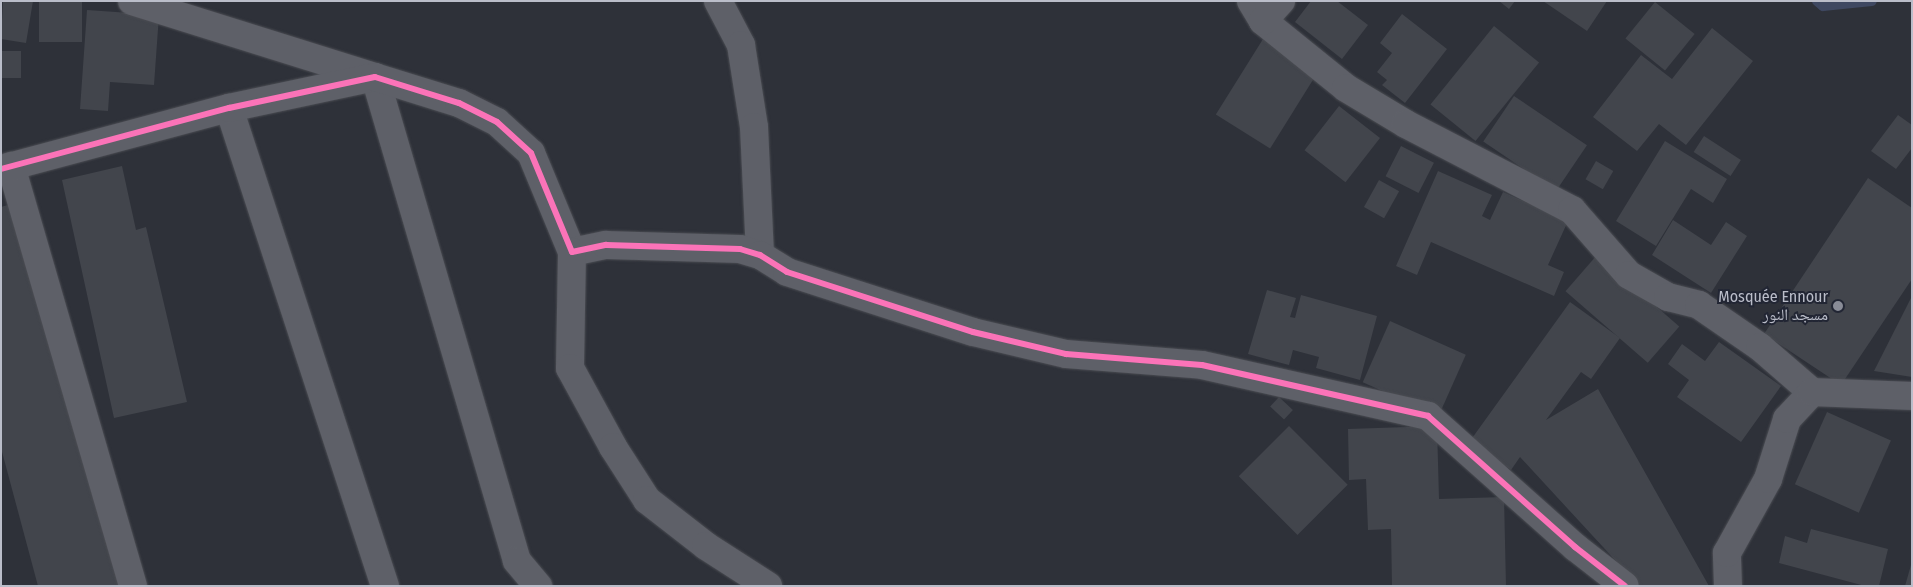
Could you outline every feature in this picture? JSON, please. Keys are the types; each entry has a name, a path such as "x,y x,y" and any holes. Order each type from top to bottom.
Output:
{"street":[{"path":"132,1 459,103 497,122 531,153 572,252 570,368 613,447 647,500 706,546 768,586"},
{"path":"718,1 742,54 754,127 760,254"},
{"path":"1281,1 1257,11 1346,88 1406,124 1572,210 1629,275 1668,297 1699,304 1760,347 1812,392 1912,396"},
{"path":"133,586 6,168 229,108 375,77"},
{"path":"375,77 516,562 538,586"},
{"path":"229,108 385,586"},
{"path":"572,252 606,245 740,250 760,254 787,272 973,332 1066,354 1202,365 1428,416 1575,547 1625,586"},
{"path":"1728,586 1727,554 1768,479 1787,419 1812,392"}],"building":[{"path":"3,1 33,1 26,43 1,39"},
{"path":"39,1 82,1 82,42 39,42"},
{"path":"1311,1 1337,1 1368,25 1342,59 1295,22"},
{"path":"1499,1 1515,1 1509,9"},
{"path":"1543,1 1607,1 1587,31"},
{"path":"1655,2 1695,34 1665,71 1625,39"},
{"path":"87,10 159,15 154,85 110,82 108,111 80,109"},
{"path":"1402,14 1447,49 1405,103 1382,85 1387,80 1377,72 1392,53 1380,43"},
{"path":"1494,26 1539,63 1476,141 1430,104"},
{"path":"1712,28 1753,61 1686,145 1659,124 1637,151 1593,117 1641,55 1672,79"},
{"path":"1263,39 1317,73 1270,148 1216,114"},
{"path":"1,51 21,51 21,78 1,78"},
{"path":"1514,96 1587,145 1556,191 1483,142"},
{"path":"1339,106 1380,138 1345,182 1305,150"},
{"path":"1898,115 1912,125 1912,148 1896,169 1871,151"},
{"path":"1704,136 1741,160 1731,176 1694,152"},
{"path":"1665,141 1727,179 1713,203 1691,189 1656,246 1616,221"},
{"path":"1401,146 1434,163 1419,193 1386,176"},
{"path":"1596,161 1613,171 1603,189 1586,179"},
{"path":"122,166 136,230 146,227 187,402 114,418 62,180"},
{"path":"1438,171 1492,195 1482,216 1490,220 1503,192 1568,221 1548,265 1564,272 1554,296 1431,242 1417,275 1396,266"},
{"name":"Mosquée Ennour مسجد النور","path":"1868,178 1912,208 1912,279 1841,385 1764,334"},
{"path":"1379,180 1399,191 1384,218 1364,207"},
{"path":"18,202 120,586 38,586 1,448 1,207"},
{"path":"1673,220 1711,245 1726,222 1747,236 1711,293 1652,255"},
{"path":"1597,255 1679,327 1648,363 1566,291"},
{"path":"1267,290 1296,298 1290,317 1295,318 1301,295 1377,316 1360,380 1316,368 1319,357 1293,350 1289,365 1248,354"},
{"path":"1912,296 1912,377 1874,371"},
{"path":"1570,302 1620,338 1591,379 1581,372 1546,420 1598,389 1709,586 1639,586 1520,457 1511,470 1470,441"},
{"path":"1390,321 1466,355 1439,416 1363,382"},
{"path":"1719,342 1781,386 1741,442 1677,397 1689,380 1668,364 1682,344 1705,361"},
{"path":"1279,397 1293,410 1284,419 1270,407"},
{"path":"1827,412 1891,440 1859,513 1795,484"},
{"path":"1289,426 1348,485 1297,535 1239,476"},
{"path":"1437,426 1439,499 1504,497 1506,586 1392,586 1391,529 1368,530 1366,479 1349,480 1348,429"},
{"path":"1811,529 1888,549 1879,586 1865,586 1779,563 1785,536 1807,543"},
{"path":"1911,565 1912,586 1905,586"}],"waterway":[{"path":"1817,1 1823,6 1872,1"}],"cycle path":[{"path":"1,169 229,108 375,77 459,103 497,122 531,153 572,252 606,245 740,249 760,255 787,272 973,332 1066,354 1202,365 1428,416 1575,547 1625,586"}],"place":[{"name":"Mosquée Ennour مسجد النور","path":"1838,306"}]}
